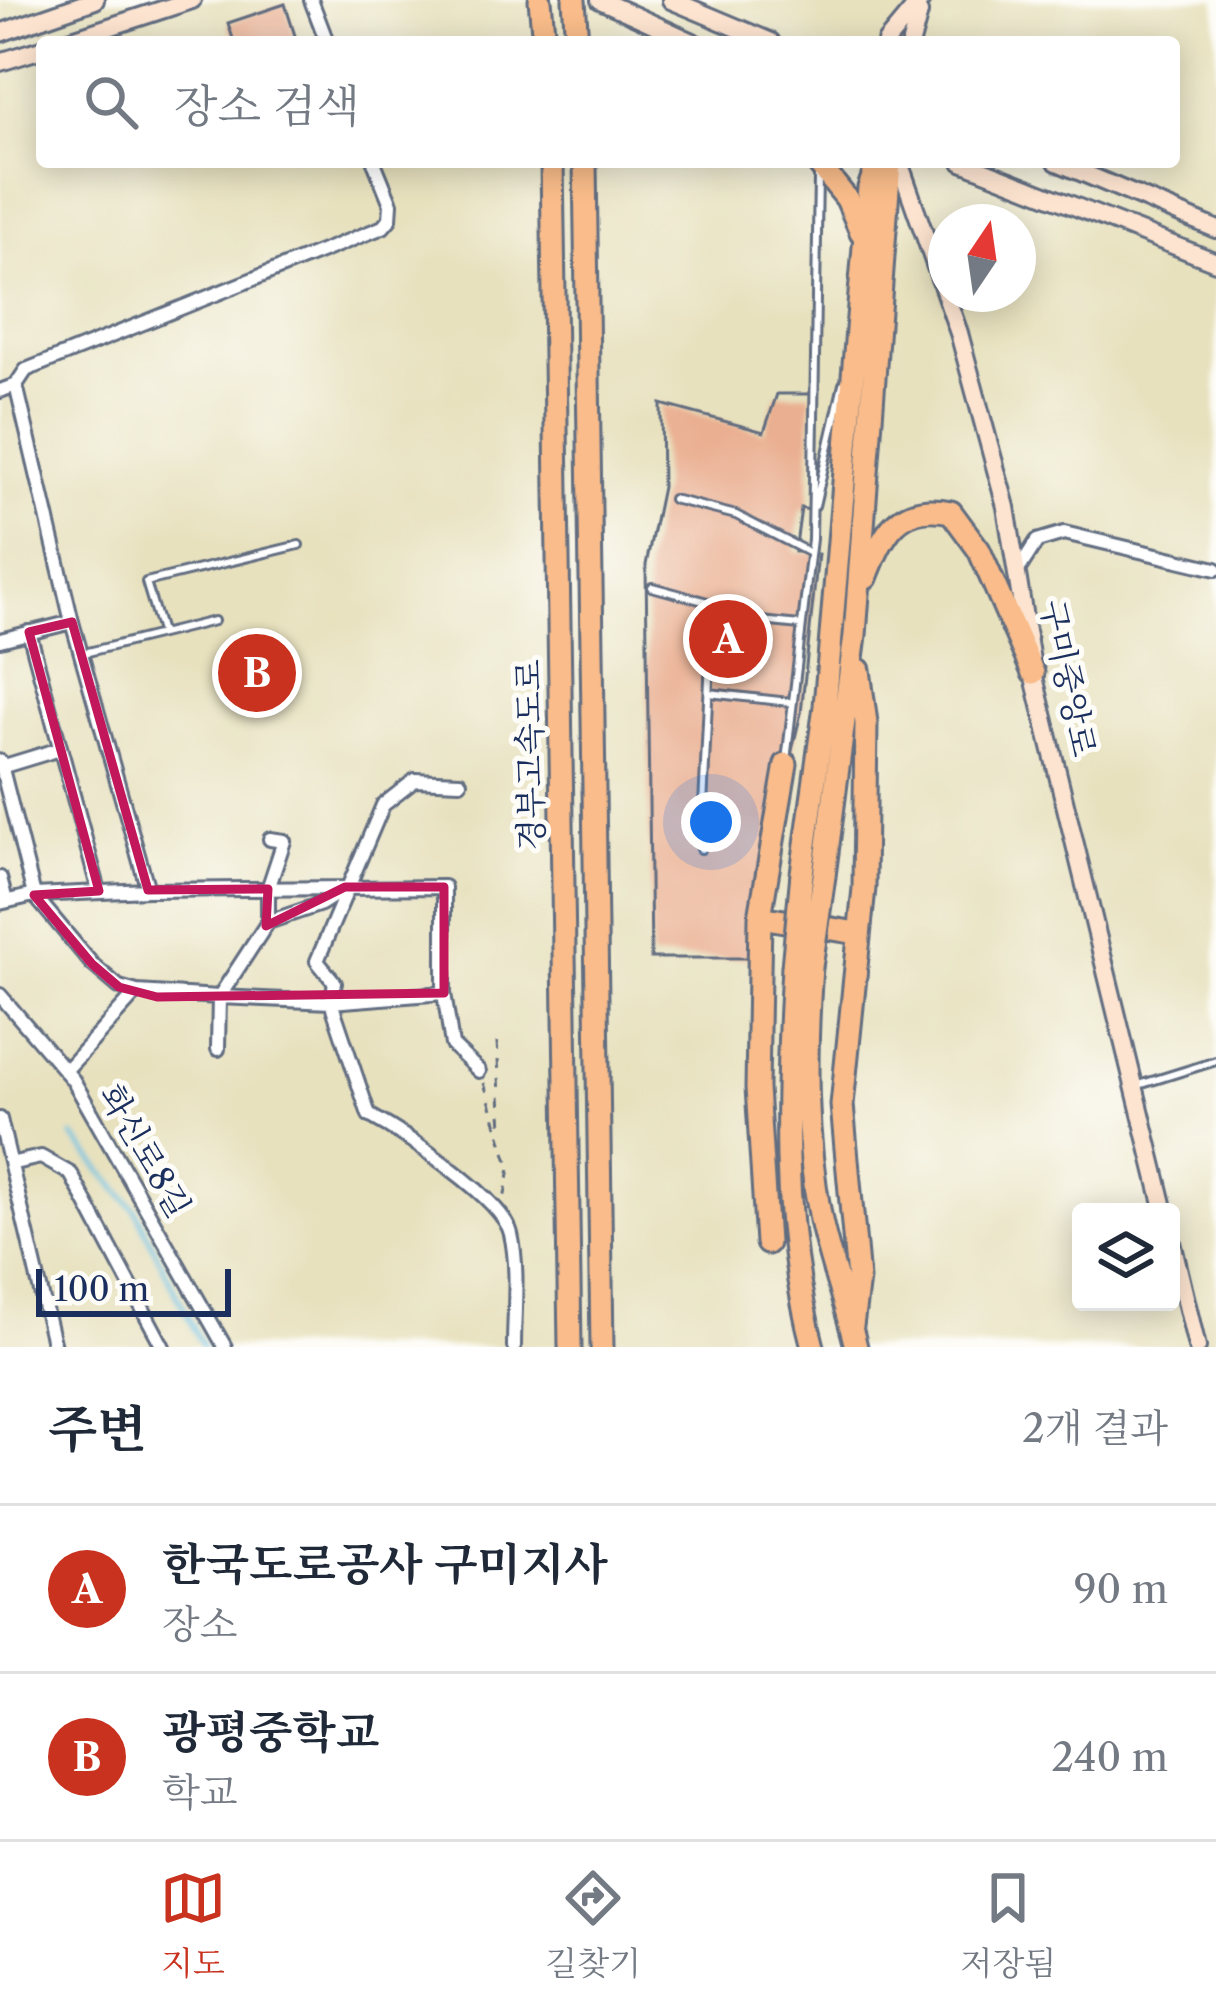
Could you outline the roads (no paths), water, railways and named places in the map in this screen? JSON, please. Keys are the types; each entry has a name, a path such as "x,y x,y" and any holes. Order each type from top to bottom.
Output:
{"highway":[{"path":"540,0 543,36"},
{"path":"574,0 577,36"},
{"name":"경부고속도로","path":"552,168 570,1347"},
{"name":"경부고속도로","path":"585,168 602,1347"},
{"path":"822,168 847,199 864,240"},
{"path":"813,1347 797,1262 785,1108 813,874 864,240 884,168"},
{"path":"813,874 855,635 885,168"},
{"path":"857,601 882,536 901,514 930,507 951,512 973,539 1033,674"},
{"path":"854,1337 858,1279 842,1105 864,887 866,723 855,635"},
{"path":"767,1243 757,1088 760,917 786,764"},
{"path":"760,917 857,933"},
{"path":"802,967 808,1136 822,1222 854,1337"}],"street":[{"path":"0,33 95,0"},
{"path":"81,36 192,0"},
{"path":"311,0 325,36"},
{"path":"600,0 679,36"},
{"path":"671,0 757,36"},
{"path":"891,36 921,0"},
{"path":"912,36 921,0"},
{"path":"643,20 666,36"},
{"path":"0,62 36,51"},
{"path":"0,392 16,386 26,370 382,227 392,211 376,168"},
{"name":"구미중앙로","path":"886,168 924,244 959,333 1006,507 1033,674 1163,1203"},
{"path":"977,168 1216,263"},
{"path":"1071,168 1215,228"},
{"path":"16,386 80,654 148,890"},
{"path":"1016,573 1037,542 1064,533 1216,567"},
{"path":"0,640 72,622"},
{"path":"29,632 99,891"},
{"path":"60,749 1,764 34,895 92,964 119,987 137,992 331,1002 444,993"},
{"path":"460,782 415,780 383,805 317,961 335,982 331,1002 369,1114 427,1147 497,1208 511,1231 514,1347"},
{"path":"218,1049 219,997 268,922 268,890 284,841 270,839"},
{"path":"0,878 3,902 99,891 444,887 444,993 452,1045 479,1071"},
{"path":"268,922 321,904 345,887"},
{"path":"65,1071 137,992"},
{"name":"화신로8길","path":"0,994 65,1071 110,1138 225,1347"},
{"path":"0,1118 54,1347"},
{"path":"14,1163 41,1157 71,1174 163,1347"},
{"path":"1180,1276 1197,1347"}],"lane":[{"path":"786,764 812,539 818,168"},
{"path":"812,519 856,322"},
{"path":"674,500 736,515 810,553"},
{"path":"161,632 146,583 299,545"},
{"path":"652,586 711,603 701,849"},
{"path":"712,616 800,625"},
{"path":"80,654 214,621"},
{"path":"709,693 790,702"},
{"path":"1135,1087 1216,1061"}],"waterway":[{"path":"73,1136 135,1210 203,1347"}],"place":[{"name":"한국도로공사 구미지사","path":"728,639"},
{"name":"광평중학교","path":"257,673"}]}
